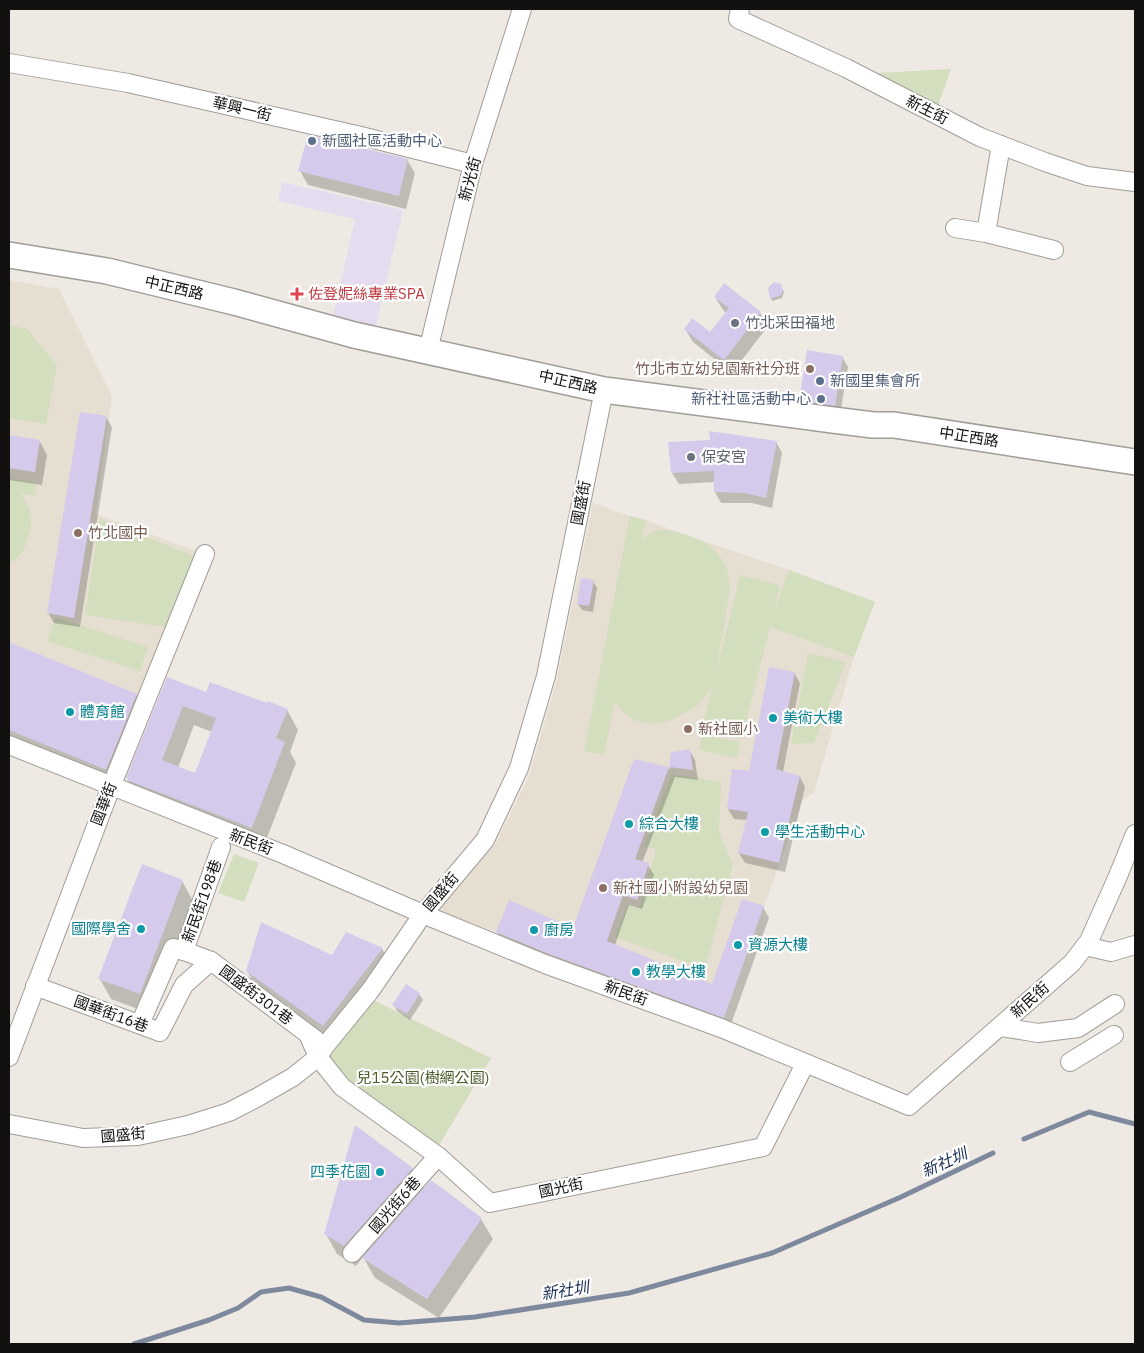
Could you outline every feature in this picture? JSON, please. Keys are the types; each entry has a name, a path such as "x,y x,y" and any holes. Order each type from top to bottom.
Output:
{"main road":[{"name":"中正西路","path":"9,255 107,272 234,302 354,335 604,390 873,425 894,425 1135,462"}],"street":[{"name":"新光街","path":"428,351 473,164 522,9"},
{"name":"新生街","path":"740,9 738,19 846,68 960,127 1001,145 1087,176 1135,182"},
{"name":"華興一街","path":"9,64 128,83 361,136 473,164"},
{"path":"986,233 1001,145"},
{"path":"955,228 986,233 1054,250"},
{"name":"國盛街","path":"9,1124 83,1138 138,1136 229,1112 293,1076 321,1051 370,991 423,914 485,840 519,768 546,676 604,390"},
{"name":"國華街","path":"9,1057 111,787 205,554"},
{"name":"新民街","path":"9,745 283,854 546,964 721,1028 909,1106 1072,963 1089,941 1135,834"},
{"name":"新民街198巷","path":"140,1024 173,948 184,951 221,847"},
{"path":"1085,946 1112,952 1135,945"},
{"name":"國盛街301巷","path":"184,951 211,961 308,1034"},
{"name":"國華街16巷","path":"36,986 160,1032 184,985 211,961"},
{"path":"1001,1027 1038,1033 1078,1028 1115,1004"},
{"name":"國光街","path":"308,1034 321,1051 342,1087 438,1156 490,1203 763,1147 805,1064"},
{"path":"1070,1062 1114,1035"},
{"name":"國光街6巷","path":"352,1253 438,1156"}],"shaded area":[{"path":"282,182 403,210 375,330 332,320 355,219 278,201"},
{"name":"竹北國中","path":"9,280 59,289 112,396 96,514 199,552 114,774 9,730"},
{"name":"新社國小","path":"593,503 789,570 875,602 854,657 814,792 802,801 722,1023 496,932 437,911 496,843 529,776 556,683"}],"green space":[{"path":"951,69 938,105 876,73"},
{"path":"9,325 27,329 57,365 46,424 9,418"},
{"path":"9,478 37,483 35,496 21,494 30,510 31,529 23,551 9,563"},
{"path":"630,516 646,520 642,539 659,530 668,530 688,535 706,543 716,552 724,564 728,572 730,590 715,677 740,575 780,585 774,611 789,570 875,602 854,657 770,627 742,738 702,728 712,688 695,707 674,719 664,722 646,723 637,721 629,717 615,702 604,755 584,751"},
{"path":"100,519 194,556 165,627 85,615"},
{"path":"55,617 148,647 140,671 47,641"},
{"path":"808,653 846,662 814,743 791,744"},
{"path":"702,735 740,742 737,758 699,750"},
{"path":"671,774 721,782 719,833 733,864 705,969 615,937 628,904 639,907 656,849 644,846"},
{"path":"234,854 259,863 244,902 218,893"},
{"name":"兒15公園(樹網公園)","path":"371,999 491,1058 438,1147 363,1094 326,1054"}],"building":[{"path":"308,135 408,159 399,196 298,171"},
{"path":"774,282 781,284 783,291 781,295 770,299 768,288"},
{"name":"竹北采田福地","path":"724,283 761,312 724,360 684,329 692,318 710,332 729,308 714,297"},
{"name":"新國里集會所","path":"807,350 843,356 835,406 799,401"},
{"path":"80,412 107,416 74,618 47,613"},
{"path":"709,431 777,441 766,498 745,493 714,492 714,471 671,473 668,442 710,440"},
{"path":"9,435 40,440 35,472 9,468"},
{"path":"581,578 594,580 589,606 577,604"},
{"name":"體育館","path":"9,642 137,694 106,770 9,730"},
{"path":"769,667 795,672 776,769 800,776 779,863 738,853 748,812 727,809 732,769 749,771"},
{"path":"167,677 206,692 210,682 288,709 276,738 285,742 252,828 126,778","holes":["183,706 216,718 195,773 162,760"]},
{"path":"690,749 693,770 669,767 671,752"},
{"path":"634,759 669,767 635,859 649,863 637,900 623,895 607,941 712,984 742,899 764,906 724,1018 549,954 496,932 509,900 573,928"},
{"name":"國際學舍","path":"142,864 183,880 140,994 98,979"},
{"path":"261,922 332,955 346,932 383,948 323,1026 246,971"},
{"path":"406,984 420,993 407,1014 392,1005"},
{"path":"355,1125 413,1168 344,1246 324,1234"},
{"path":"431,1180 482,1218 427,1299 362,1258"}],"waterway":[{"name":"新社圳","path":"1024,1139 1089,1112 1135,1124"},
{"name":"新社圳","path":"134,1344 209,1320 238,1308 261,1292 289,1288 321,1297 364,1320 399,1323 475,1317 629,1293 772,1253 901,1197 993,1153"}],"place":[{"name":"新國社區活動中心","path":"312,141"},
{"name":"佐登妮絲專業SPA","path":"297,294"},
{"name":"竹北采田福地","path":"735,323"},
{"name":"竹北市立幼兒園新社分班","path":"810,369"},
{"name":"新國里集會所","path":"820,381"},
{"name":"新社社區活動中心","path":"821,399"},
{"name":"保安宮","path":"691,457"},
{"name":"竹北國中","path":"78,533"},
{"name":"體育館","path":"70,712"},
{"name":"美術大樓","path":"773,718"},
{"name":"新社國小","path":"688,729"},
{"name":"綜合大樓","path":"629,824"},
{"name":"學生活動中心","path":"765,832"},
{"name":"新社國小附設幼兒園","path":"603,888"},
{"name":"國際學舍","path":"141,929"},
{"name":"廚房","path":"534,930"},
{"name":"資源大樓","path":"738,945"},
{"name":"教學大樓","path":"636,972"},
{"name":"四季花園","path":"380,1172"}]}
